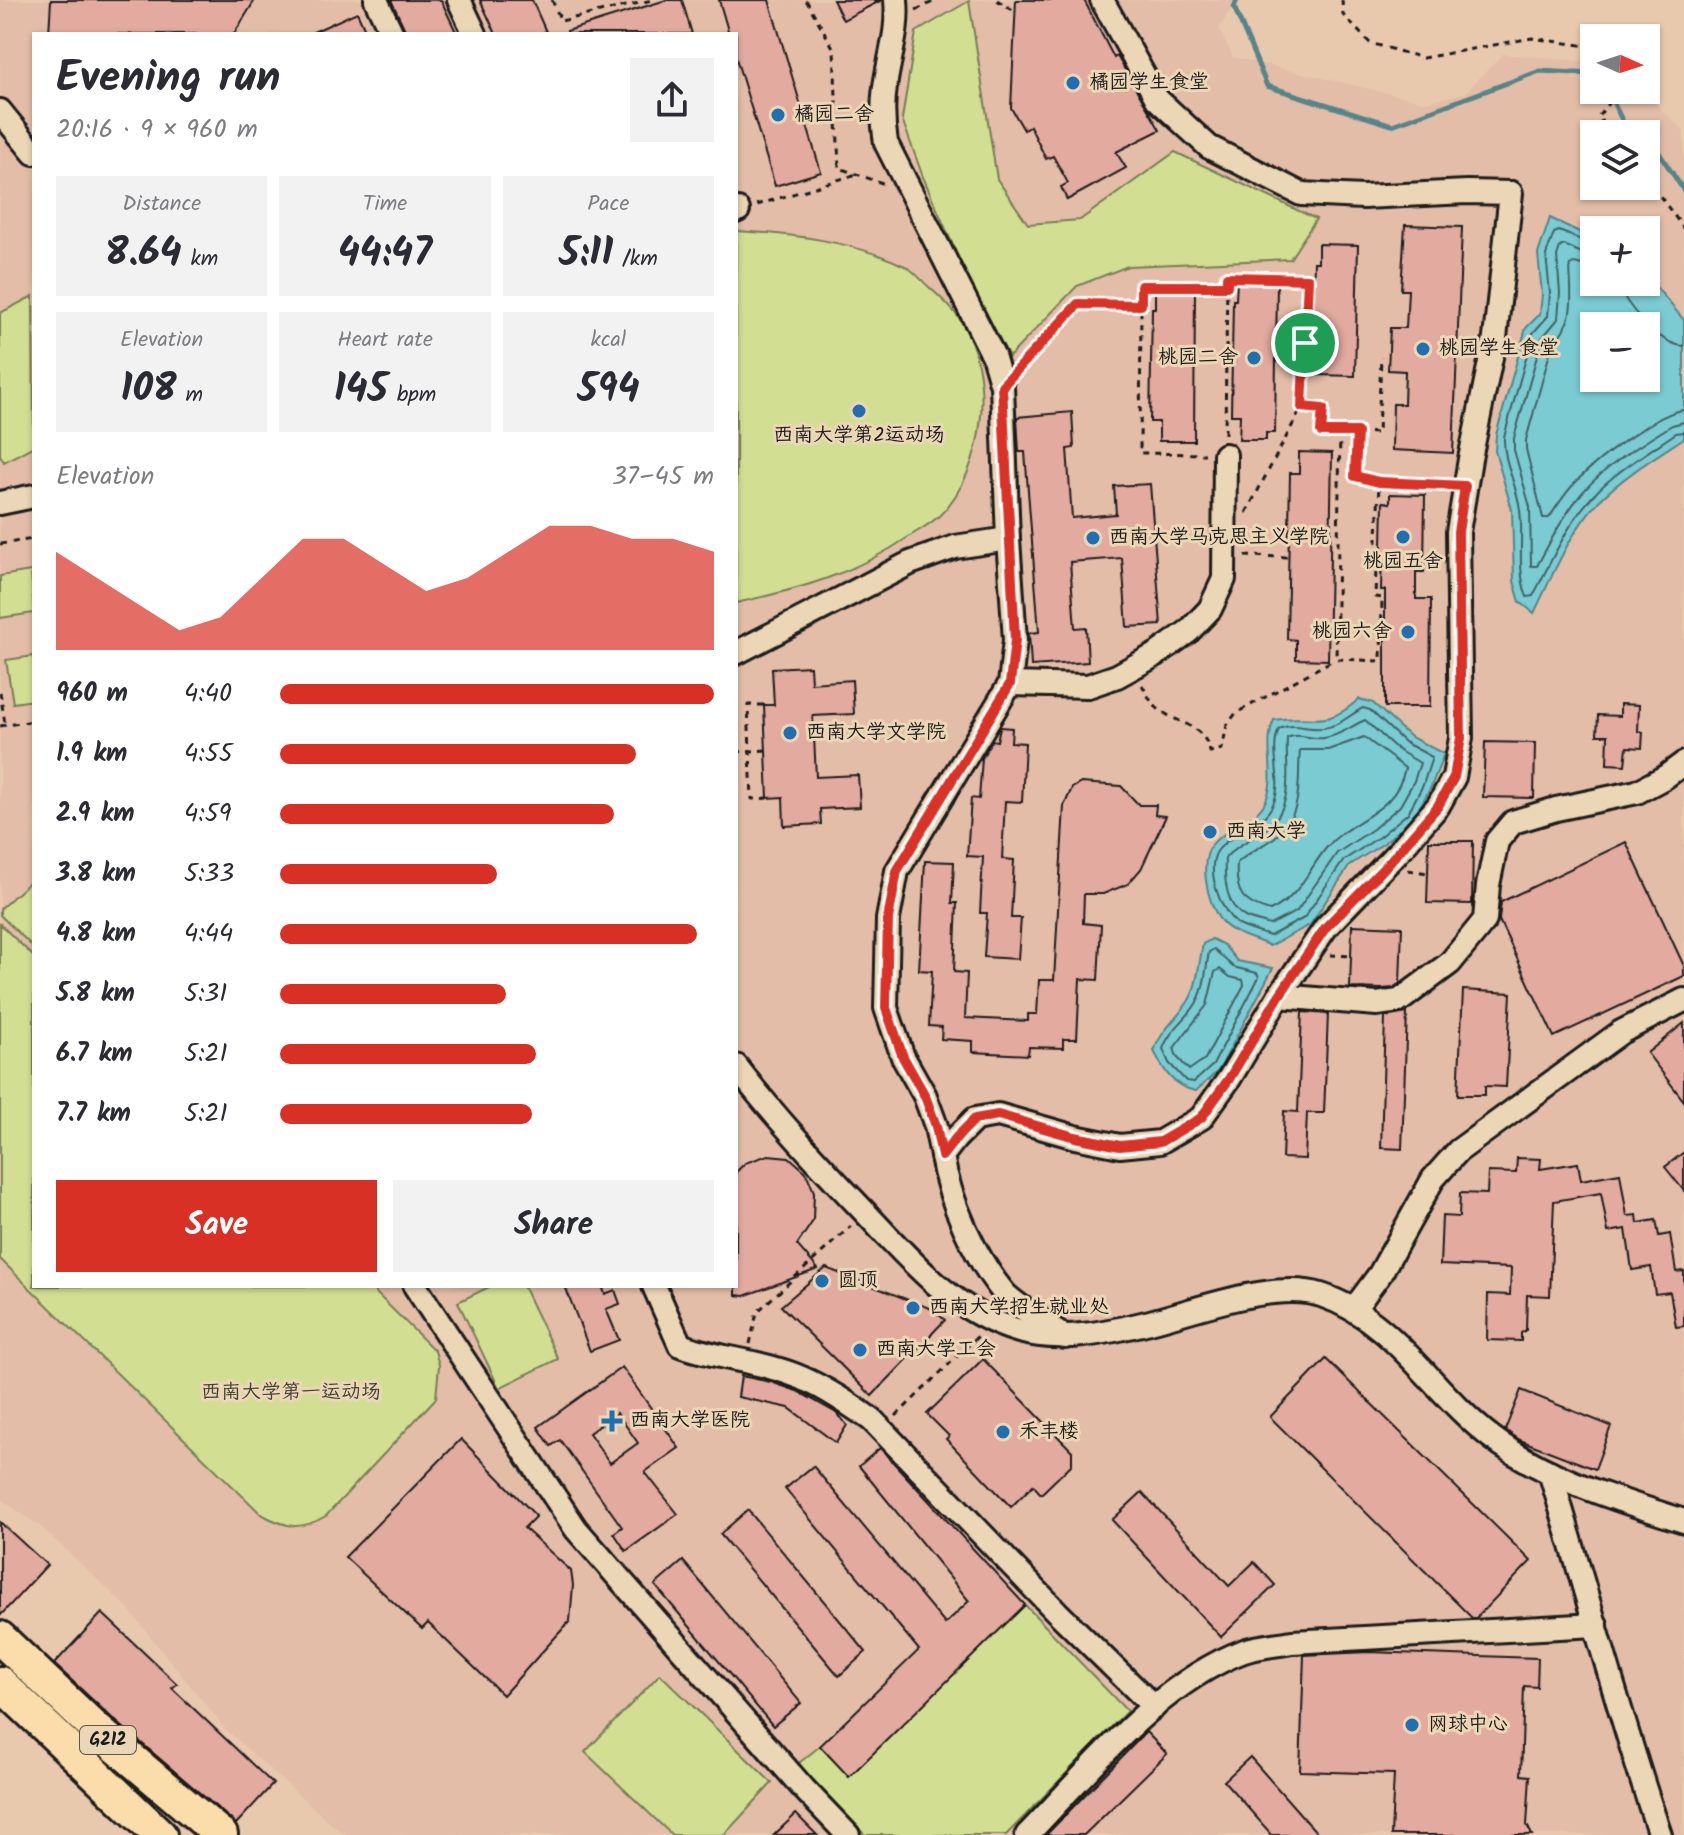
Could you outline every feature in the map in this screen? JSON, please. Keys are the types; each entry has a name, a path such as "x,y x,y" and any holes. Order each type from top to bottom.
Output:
{"highway":[{"name":"G212","path":"0,1638 98,1731 221,1835"},
{"name":"G212","path":"0,1683 160,1835"}],"lane":[{"path":"376,0 391,32"},
{"path":"459,0 474,32"},
{"path":"896,0 898,19 882,114 886,143 993,355 1002,386 1015,640 1010,684 897,871 888,919 886,1008 903,1057 925,1096 936,1126 945,1177 956,1208 981,1256 1005,1294 1065,1337"},
{"path":"942,1156 975,1119 998,1115 1120,1146 1160,1142 1201,1118 1326,927 1385,867 1438,806 1454,777 1461,738 1458,532 1495,338 1511,193 1363,197 1301,194 1209,147 1157,99 1102,0"},
{"path":"0,111 32,151"},
{"path":"1010,684 1088,686 1132,667 1189,631 1210,609 1224,579 1225,455"},
{"path":"0,503 32,496"},
{"path":"738,652 910,563 955,547 1008,539"},
{"path":"1279,996 1377,1004 1399,1001 1450,963 1485,920 1497,841 1513,822 1556,809 1637,792 1684,763"},
{"path":"1354,1309 1380,1274 1433,1179 1458,1151 1621,1032 1684,1000"},
{"path":"738,1068 793,1136 920,1272 967,1310 1020,1331 1065,1337 1118,1330 1289,1289 1320,1295 1354,1309 1389,1335 1446,1396 1490,1436 1521,1457 1550,1472 1684,1521"},
{"path":"416,1288 576,1529 848,1835"},
{"path":"655,1288 680,1345 707,1355 800,1377 841,1398 881,1430 1057,1612 1154,1707"},
{"path":"1550,1472 1614,1684 1624,1730 1660,1835"},
{"path":"1027,1835 1154,1707 1204,1670 1246,1650 1292,1642 1596,1625"}],"path":[{"path":"552,0 561,21 652,0"},
{"path":"806,0 834,49 839,168 910,191"},
{"path":"997,0 1016,12"},
{"path":"1342,0 1343,15 1370,43 1423,58 1532,38 1580,45"},
{"path":"1600,120 1598,117 1608,104"},
{"path":"738,211 857,174"},
{"path":"1660,196 1684,229"},
{"path":"1225,527 1239,527 1302,407 1308,279 1227,277 1227,286 1225,455 1140,453 1141,286 1227,286"},
{"path":"1002,386 1078,304 1141,305"},
{"path":"1302,407 1323,409 1321,432 1378,433 1381,357"},
{"path":"1336,659 1340,432"},
{"path":"1357,432 1355,476 1379,482 1465,486"},
{"path":"1132,667 1155,707 1193,726 1208,741 1210,752 1222,749 1227,725 1236,713 1336,659 1381,661 1382,598 1375,597 1379,482"},
{"path":"0,544 32,539"},
{"path":"1224,556 1289,557"},
{"path":"0,692 2,726 32,721"},
{"path":"764,705 748,705 749,751 752,799 768,798"},
{"path":"738,752 766,750"},
{"path":"746,1362 757,1312 866,1213"},
{"path":"881,1430 994,1321"}],"shaded area":[{"name":"西南大学","path":"0,0 1236,0 1219,29 1233,57 1426,102 1465,93 1503,54 1580,61 1580,104 1656,104 1684,131 1684,1835 347,1835 227,1731 124,1604 41,1527 0,1499"}],"green space":[{"path":"969,1 997,179 1028,224 1080,220 1175,152 1316,219 1290,259 1128,266 1077,286 1009,357 963,268 923,177 902,119 916,32"},
{"name":"西南大学第2运动场","path":"738,231 823,240 866,251 907,267 959,318 971,340 978,366 981,420 968,473 956,496 925,527 869,561 782,592 738,603"},
{"path":"32,297 32,447 4,462 0,455 0,313"},
{"path":"31,571 32,613 0,618 0,576"},
{"path":"32,656 32,700 13,703 6,660"},
{"path":"32,880 32,946 0,915 0,909"},
{"name":"西南大学第一运动场","path":"0,924 32,955 32,1288 371,1288 435,1351 439,1365 436,1398 326,1516 301,1526 278,1522 261,1514 0,1259"},
{"path":"487,1288 524,1288 558,1359 499,1388 458,1302"},
{"path":"1025,1605 1127,1711 1006,1835 865,1835 803,1772 799,1763 820,1746 849,1776"},
{"path":"660,1674 772,1783 724,1835 672,1835 585,1752"}],"water":[{"path":"1550,218 1580,232 1580,296 1660,296 1660,292 1684,320 1684,438 1640,467 1599,501 1579,526 1534,613 1520,602 1514,581 1512,510 1495,451 1496,435 1526,328 1540,314 1542,294 1538,254"},
{"path":"1359,699 1373,703 1409,736 1444,754 1430,789 1414,817 1384,843 1350,865 1310,925 1270,946 1238,933 1226,926 1216,913 1206,881 1206,858 1215,841 1254,815 1264,804 1270,784 1269,741 1274,720 1327,718 1347,709"},
{"path":"1212,939 1224,945 1237,961 1273,968 1219,1070 1196,1091 1181,1086 1170,1077 1154,1051 1161,1036 1189,1000 1203,944"}],"building":[{"path":"51,0 255,0 235,32 49,32"},
{"path":"391,0 441,0 456,32 406,32"},
{"path":"480,0 532,0 546,32 495,32"},
{"path":"666,0 682,0 691,32 567,32"},
{"name":"橘园二舍","path":"719,0 769,0 821,172 775,186 738,65 738,32 728,32"},
{"path":"833,0 882,0 843,20"},
{"name":"橘园学生食堂","path":"1016,0 1084,0 1114,58 1117,56 1160,130 1116,152 1126,168 1067,200 1061,187 1068,183 1053,156 1046,159 1030,126 1024,130 1011,108"},
{"path":"357,12 366,32 313,32"},
{"name":"桃园学生食堂","path":"1405,225 1462,227 1453,453 1392,450 1393,404 1404,404 1405,371 1388,370 1390,328 1406,328 1408,290 1401,290"},
{"path":"1318,244 1358,245 1355,376 1317,375 1317,359 1311,359 1314,262 1318,262"},
{"name":"桃园二舍","path":"1237,282 1277,283 1275,433 1266,433 1266,440 1239,440 1240,415 1231,415 1233,300 1236,300"},
{"path":"1155,290 1195,290 1194,441 1159,441 1159,422 1150,422"},
{"name":"西南大学马克思主义学院","path":"1072,412 1074,448 1067,449 1072,518 1116,514 1114,486 1150,484 1161,625 1127,627 1122,558 1070,562 1075,628 1086,627 1088,662 1031,666 1029,633 1039,632 1025,452 1019,452 1017,417"},
{"path":"1299,452 1332,453 1328,660 1296,659 1296,640 1287,639 1290,473 1299,473"},
{"path":"1390,494 1425,495 1424,572 1416,572 1416,599 1431,599 1430,707 1385,707 1385,590 1381,590 1383,502 1390,503"},
{"name":"西南大学文学院","path":"810,666 811,683 852,680 854,714 813,716 816,777 858,775 860,807 820,809 821,824 784,826 783,797 768,798 764,705 774,705 772,668"},
{"path":"1620,704 1639,705 1638,732 1643,732 1642,748 1627,747 1625,765 1607,764 1608,735 1597,735 1598,715 1620,716"},
{"path":"1000,727 1012,728 1011,742 1025,743 1022,802 1005,801 1002,859 1014,860 1011,918 1021,918 1018,959 984,957 987,913 980,913 983,857 967,856 971,798 979,799 982,758 992,740 997,741"},
{"path":"1485,742 1535,743 1534,798 1483,797"},
{"path":"1081,783 1121,786 1139,805 1156,805 1155,815 1166,816 1141,869 1128,884 1103,894 1084,894 1083,923 1101,925 1098,980 1080,979 1077,1039 1063,1039 1063,1048 1029,1047 1028,1055 973,1052 973,1041 941,1039 942,1027 929,1026 932,971 919,970 925,861 954,862 952,903 957,903 954,972 967,973 965,1018 1028,1021 1028,1014 1037,1014 1039,980 1054,980 1064,806 1072,788"},
{"path":"1429,841 1473,841 1472,904 1427,903"},
{"path":"1626,842 1684,966 1684,976 1554,1037 1499,920 1501,902"},
{"path":"1352,925 1402,927 1400,983 1394,988 1350,988"},
{"path":"1463,990 1511,993 1506,1087 1485,1086 1485,1095 1458,1095"},
{"path":"1302,1012 1328,1014 1324,1113 1307,1113 1305,1159 1282,1158 1284,1111 1298,1112"},
{"path":"1407,1013 1402,1149 1381,1148 1385,1017"},
{"path":"1684,1023 1684,1101 1647,1053"},
{"path":"1684,1152 1684,1191 1665,1167"},
{"path":"768,1155 789,1157 806,1172 814,1192 813,1221 797,1245 818,1269 744,1296 736,1295 736,1288 738,1170 745,1163"},
{"path":"1517,1158 1541,1159 1540,1169 1578,1163 1581,1180 1620,1173 1627,1216 1637,1215 1638,1223 1656,1220 1659,1236 1670,1234 1676,1272 1684,1271 1684,1326 1676,1327 1670,1292 1655,1294 1651,1267 1632,1270 1626,1229 1608,1232 1601,1193 1554,1201 1550,1296 1527,1295 1526,1330 1521,1333 1521,1341 1487,1340 1488,1294 1510,1295 1511,1268 1440,1265 1442,1216 1459,1217 1460,1193 1487,1194 1488,1172 1516,1173"},
{"path":"826,1268 932,1309 945,1320 872,1396 781,1306"},
{"path":"566,1288 603,1288 605,1294 615,1290 620,1304 606,1309 619,1340 590,1351"},
{"name":"禾丰楼","path":"983,1359 1072,1451 1072,1464 1041,1494 1033,1485 1011,1507 946,1439 949,1436 927,1414"},
{"path":"1326,1359 1531,1561 1476,1618 1472,1618 1270,1417"},
{"name":"西南大学医院","path":"622,1367 679,1448 645,1472 678,1514 626,1551 614,1533 622,1527 560,1440 551,1446 538,1427","holes":["617,1413 638,1443 610,1463 589,1433"]},
{"path":"741,1376 797,1391 838,1414 847,1425 836,1443 789,1408 738,1397"},
{"path":"1521,1390 1611,1426 1595,1469 1520,1440 1505,1430"},
{"path":"461,1439 536,1516 524,1528 571,1571 570,1621 503,1695 428,1623 422,1629 345,1557"},
{"path":"880,1448 1025,1605 849,1777 820,1746 919,1650 785,1489 813,1466 945,1624 969,1601 859,1466"},
{"path":"1142,1492 1229,1586 1254,1562 1275,1585 1221,1637 1112,1520"},
{"path":"748,1510 866,1652 839,1676 720,1534"},
{"path":"0,1522 47,1565 0,1616"},
{"path":"683,1561 801,1703 773,1726 655,1585"},
{"path":"102,1613 177,1684 172,1688 273,1784 236,1824 54,1664"},
{"name":"网球中心","path":"1369,1652 1538,1658 1537,1687 1524,1686 1521,1775 1530,1776 1527,1825 1532,1835 1391,1835 1394,1774 1300,1771 1304,1655"},
{"path":"1146,1732 1167,1754 1084,1835 1046,1835"},
{"path":"1250,1757 1319,1835 1272,1835 1224,1781"},
{"path":"796,1814 817,1835 774,1835"}],"waterway":[{"path":"1237,0 1234,7 1267,86 1392,125 1540,71 1580,73"},
{"path":"1614,104 1622,120"},
{"path":"1660,154 1684,191"}],"place":[{"name":"橘园学生食堂","path":"1073,83"},
{"name":"橘园二舍","path":"778,115"},
{"name":"桃园学生食堂","path":"1423,349"},
{"name":"桃园二舍","path":"1254,358"},
{"name":"西南大学第2运动场","path":"859,411"},
{"name":"桃园五舍","path":"1403,537"},
{"name":"西南大学马克思主义学院","path":"1093,538"},
{"name":"桃园六舍","path":"1408,632"},
{"name":"西南大学文学院","path":"790,733"},
{"name":"西南大学","path":"1210,832"},
{"name":"圆顶","path":"822,1281"},
{"name":"西南大学招生就业处","path":"913,1308"},
{"name":"西南大学工会","path":"860,1350"},
{"name":"西南大学医院","path":"612,1421"},
{"name":"禾丰楼","path":"1003,1432"},
{"name":"网球中心","path":"1412,1725"}],"route":[{"path":"1227,277 1308,279 1305,343 1302,407 1323,409 1321,432 1357,432 1355,476 1379,482 1465,486 1458,532 1461,738 1454,777 1438,806 1385,867 1326,927 1201,1118 1160,1142 1120,1146 998,1115 975,1119 942,1156 936,1126 925,1096 903,1057 886,1008 888,919 897,871 1010,684 1015,640 1002,386 1078,304 1141,305 1141,286 1227,286 1227,277"}]}
